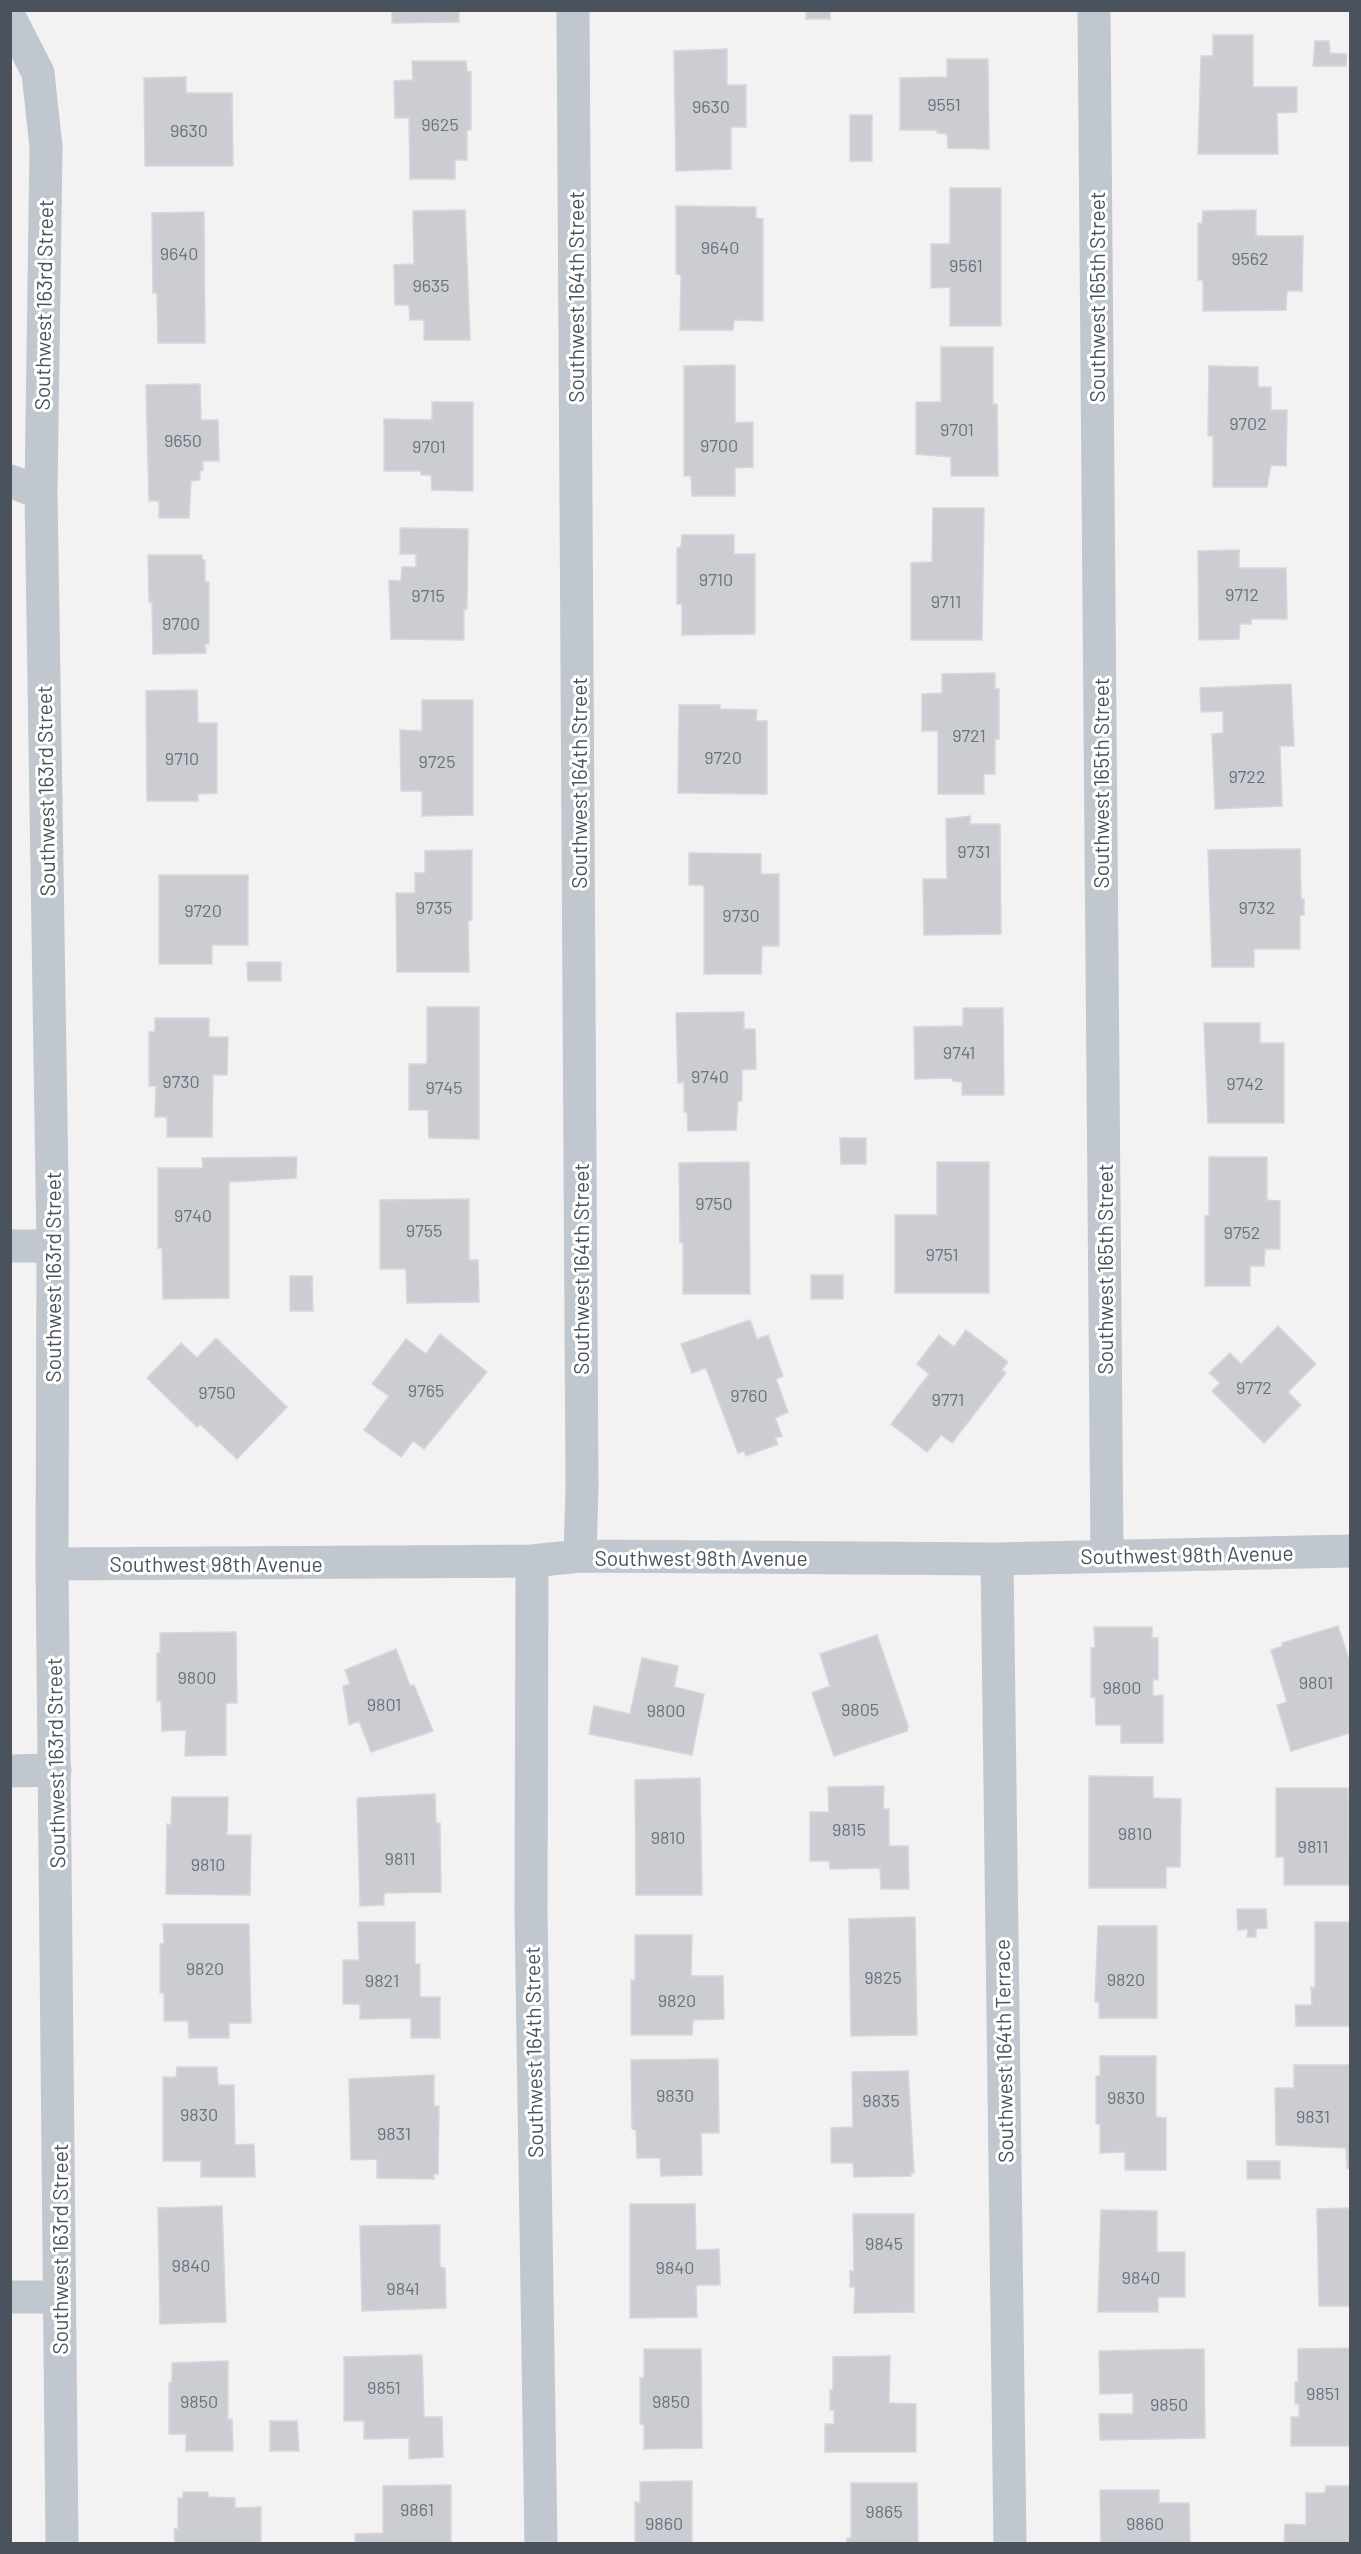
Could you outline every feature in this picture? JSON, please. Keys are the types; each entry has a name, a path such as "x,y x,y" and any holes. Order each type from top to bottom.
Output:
{"street":[{"name":"Southwest 164th Street","path":"573,10 580,1556"},
{"name":"Southwest 165th Street","path":"1094,10 1107,1555"},
{"name":"Southwest 163rd Street","path":"10,18 38,73 46,147 41,494 52,1246 52,1564 62,2544"},
{"path":"10,481 41,494"},
{"path":"10,1246 52,1246"},
{"name":"Southwest 98th Avenue","path":"52,1564 532,1561 580,1556 997,1559 1350,1551"},
{"name":"Southwest 164th Terrace","path":"997,1559 1010,2544"},
{"name":"Southwest 164th Street","path":"532,1561 531,1912 541,2544"},
{"path":"10,1771 55,1770"},
{"path":"10,2297 60,2297"}],"building":[{"path":"392,10 459,10 459,22 392,23"},
{"path":"806,10 830,10 830,19 806,19"},
{"path":"1213,35 1253,35 1253,87 1297,87 1297,112 1277,113 1278,154 1198,154 1201,56 1213,56"},
{"path":"1315,41 1329,41 1330,53 1347,54 1346,66 1313,66"},
{"path":"727,49 727,85 746,85 746,127 731,127 731,169 676,171 674,51"},
{"path":"947,59 988,59 989,149 948,148 947,134 937,133 937,130 900,130 900,78 947,77"},
{"path":"412,61 466,61 467,72 471,72 471,130 467,130 467,160 455,160 455,179 410,179 409,118 395,118 394,81 413,80"},
{"path":"186,77 186,93 232,93 233,166 145,166 144,78"},
{"path":"850,115 872,115 872,161 850,161"},
{"path":"950,188 1001,188 1001,326 950,326 950,287 931,288 931,244 950,244"},
{"path":"676,206 756,207 756,218 763,219 763,321 734,320 733,330 680,330 681,275 676,274"},
{"path":"465,210 470,340 424,340 424,320 410,320 409,305 395,305 394,265 414,264 413,211"},
{"path":"1256,210 1256,236 1303,236 1302,291 1287,291 1286,310 1203,311 1203,280 1198,280 1198,223 1202,224 1203,211"},
{"path":"204,212 205,343 158,343 157,293 153,293 152,213"},
{"path":"941,347 993,347 993,404 997,404 998,476 951,476 951,457 916,454 916,402 941,402"},
{"path":"735,365 735,423 753,422 753,467 735,468 735,496 692,496 691,476 684,476 684,366"},
{"path":"1209,366 1258,367 1258,387 1271,387 1271,410 1287,410 1286,466 1271,465 1267,487 1213,487 1213,436 1208,436"},
{"path":"200,384 201,420 218,420 219,461 203,461 200,480 191,481 189,518 159,518 159,501 149,501 146,385"},
{"path":"432,402 473,402 473,491 432,490 431,475 421,475 421,471 384,471 384,419 432,420"},
{"path":"933,508 984,508 982,640 911,640 911,563 932,562"},
{"path":"400,528 468,529 467,609 464,608 464,640 391,639 389,580 401,581 402,567 416,567 416,554 400,554"},
{"path":"682,535 734,535 734,554 755,554 755,634 682,635 682,604 677,604 677,548 681,547"},
{"path":"1239,550 1239,568 1286,568 1287,619 1251,619 1251,624 1240,624 1239,639 1199,640 1198,551"},
{"path":"148,555 202,555 202,560 205,560 205,582 209,582 209,644 205,644 206,653 153,654"},
{"path":"995,673 995,689 999,689 999,739 995,739 995,774 984,774 984,794 938,794 938,731 922,731 922,694 942,693 942,674"},
{"path":"1291,684 1294,746 1280,746 1282,806 1215,809 1212,734 1223,733 1223,711 1201,712 1200,688"},
{"path":"197,690 198,723 217,723 217,793 198,794 198,801 147,801 146,691"},
{"path":"422,700 473,700 473,815 422,816 422,791 401,791 400,730 422,731"},
{"path":"679,705 720,705 720,709 757,710 756,721 767,721 767,794 678,793"},
{"path":"970,816 970,824 1000,824 1001,934 924,935 923,879 947,879 946,819"},
{"path":"1300,849 1301,899 1304,899 1304,915 1300,915 1300,949 1254,949 1254,967 1212,967 1208,850"},
{"path":"472,850 472,920 468,921 469,972 397,972 396,893 415,893 415,873 425,873 425,851"},
{"path":"689,853 761,854 761,874 779,874 779,946 762,946 761,974 704,974 704,885 689,885"},
{"path":"159,875 248,875 248,945 212,945 212,964 159,964"},
{"path":"247,962 281,962 281,981 248,981"},
{"path":"427,1007 479,1007 479,1139 429,1138 428,1110 409,1110 409,1064 427,1064"},
{"path":"963,1008 1003,1008 1004,1095 962,1095 962,1082 953,1081 952,1078 915,1079 914,1027 963,1026"},
{"path":"744,1012 744,1029 755,1029 756,1069 742,1070 742,1101 738,1101 736,1130 688,1131 687,1112 684,1112 684,1082 678,1083 676,1013"},
{"path":"155,1018 209,1018 209,1037 228,1037 227,1075 213,1075 212,1137 167,1137 167,1117 155,1117 156,1086 149,1086 149,1032 155,1032"},
{"path":"1204,1023 1260,1023 1260,1043 1284,1043 1284,1123 1208,1123"},
{"path":"840,1138 866,1138 866,1164 841,1164"},
{"path":"297,1157 296,1178 229,1182 229,1298 163,1299 162,1248 158,1248 158,1168 203,1168 202,1158"},
{"path":"1209,1157 1267,1157 1267,1200 1280,1201 1280,1249 1265,1249 1264,1266 1250,1266 1250,1286 1205,1286 1205,1216 1209,1216"},
{"path":"749,1162 750,1294 683,1294 679,1163"},
{"path":"937,1162 989,1162 989,1293 895,1293 895,1215 937,1215"},
{"path":"469,1199 469,1260 478,1260 479,1302 407,1303 406,1269 380,1269 380,1200"},
{"path":"811,1275 843,1275 843,1299 811,1299"},
{"path":"290,1276 312,1276 313,1311 290,1311"},
{"path":"750,1320 757,1339 768,1335 783,1376 776,1379 788,1412 775,1418 782,1436 775,1438 778,1444 746,1456 744,1451 738,1453 706,1368 692,1373 681,1344"},
{"path":"1278,1326 1316,1364 1288,1392 1301,1405 1264,1443 1212,1391 1220,1383 1209,1373 1230,1353 1241,1364"},
{"path":"966,1330 1008,1362 1002,1370 1006,1373 952,1443 941,1435 927,1452 891,1424 929,1374 917,1364 939,1335 954,1347"},
{"path":"440,1334 487,1372 424,1449 413,1441 401,1457 364,1430 389,1396 372,1384 406,1339 426,1354"},
{"path":"216,1338 287,1407 237,1459 200,1424 197,1427 147,1378 181,1343 197,1358"},
{"path":"1338,1626 1350,1662 1350,1733 1291,1751 1277,1705 1287,1702 1271,1650 1283,1646 1282,1643"},
{"path":"1094,1627 1152,1627 1152,1638 1158,1638 1158,1680 1153,1679 1153,1696 1163,1695 1163,1743 1121,1743 1121,1725 1096,1725 1095,1697 1091,1697 1091,1648 1095,1648"},
{"path":"236,1632 237,1703 226,1703 226,1755 185,1756 186,1730 162,1731 161,1701 157,1701 157,1653 160,1653 160,1633"},
{"path":"877,1635 908,1726 907,1731 834,1756 812,1693 830,1686 820,1654"},
{"path":"396,1649 410,1686 414,1685 433,1731 371,1752 359,1721 349,1725 343,1686 350,1684 345,1670"},
{"path":"642,1658 678,1666 674,1687 704,1694 692,1755 589,1734 594,1706 630,1714"},
{"path":"1089,1776 1153,1777 1153,1798 1181,1799 1180,1867 1166,1867 1166,1888 1089,1888"},
{"path":"700,1778 702,1895 636,1895 635,1780"},
{"path":"884,1786 883,1809 889,1809 889,1846 908,1846 909,1889 881,1889 880,1868 830,1869 829,1861 810,1861 810,1812 829,1812 828,1787"},
{"path":"1276,1788 1348,1788 1350,1885 1284,1885 1284,1857 1276,1857"},
{"path":"435,1794 436,1823 440,1823 441,1892 384,1893 384,1905 360,1906 357,1798"},
{"path":"172,1797 228,1797 227,1835 251,1835 250,1895 166,1894 167,1824 171,1825"},
{"path":"1237,1909 1266,1909 1267,1928 1256,1929 1256,1937 1247,1937 1248,1929 1238,1930"},
{"path":"915,1917 917,2035 851,2036 849,1919"},
{"path":"358,1922 415,1922 415,1964 420,1964 420,1997 440,1997 440,2038 411,2038 411,2018 360,2019 360,2004 343,2004 343,1960 359,1960"},
{"path":"1315,1922 1350,1922 1350,2026 1296,2026 1295,2005 1312,2005 1311,1987 1315,1988"},
{"path":"163,1924 249,1924 251,2023 229,2023 229,2038 189,2038 188,2021 164,2021 164,1993 160,1993 160,1944 164,1944"},
{"path":"1098,1926 1157,1926 1157,2018 1099,2018 1099,2002 1095,2002"},
{"path":"635,1935 692,1935 691,1976 723,1976 724,2019 693,2020 692,2035 631,2035 631,1980 635,1981"},
{"path":"1100,2056 1156,2056 1156,2117 1166,2118 1166,2170 1125,2170 1125,2152 1100,2153 1100,2124 1096,2124 1096,2076 1100,2076"},
{"path":"718,2059 719,2133 701,2133 702,2175 661,2176 660,2158 637,2158 636,2130 632,2129 631,2060"},
{"path":"1294,2065 1350,2065 1350,2168 1347,2168 1346,2148 1276,2145 1275,2088 1294,2088"},
{"path":"177,2067 217,2067 218,2085 234,2085 235,2145 254,2144 255,2177 201,2177 201,2161 163,2161 163,2077 176,2077"},
{"path":"908,2071 914,2173 910,2173 911,2176 854,2177 853,2163 831,2163 831,2128 853,2127 852,2072"},
{"path":"434,2075 434,2106 439,2106 438,2174 434,2174 434,2179 377,2178 377,2159 351,2160 349,2079"},
{"path":"1247,2161 1280,2161 1280,2179 1247,2179"},
{"path":"630,2204 695,2204 696,2250 719,2249 720,2285 696,2285 697,2317 630,2318"},
{"path":"222,2206 226,2322 160,2324 158,2208"},
{"path":"1350,2208 1350,2306 1319,2306 1317,2209"},
{"path":"1101,2210 1157,2211 1157,2252 1185,2252 1185,2297 1158,2297 1158,2312 1098,2312"},
{"path":"853,2214 914,2214 914,2312 854,2313 855,2287 850,2287 850,2271 854,2271"},
{"path":"440,2225 440,2267 445,2268 446,2308 362,2311 360,2226"},
{"path":"1350,2348 1350,2446 1291,2446 1291,2417 1299,2417 1299,2404 1295,2404 1298,2349"},
{"path":"644,2349 701,2349 702,2448 644,2449 644,2424 640,2424 640,2378 644,2378"},
{"path":"1204,2349 1205,2438 1100,2440 1099,2414 1133,2414 1133,2393 1100,2394 1099,2351"},
{"path":"422,2355 424,2417 442,2417 443,2457 409,2459 409,2438 364,2439 364,2421 344,2421 344,2357"},
{"path":"890,2356 889,2403 916,2404 916,2452 825,2452 825,2424 834,2424 834,2410 830,2410 830,2390 833,2390 833,2357"},
{"path":"228,2361 228,2420 232,2419 233,2451 186,2451 186,2434 169,2434 169,2383 172,2382 172,2363"},
{"path":"270,2421 297,2421 299,2451 270,2451"},
{"path":"692,2481 692,2544 635,2544 635,2502 640,2503 640,2482"},
{"path":"851,2483 917,2483 918,2544 847,2544 847,2538 851,2538"},
{"path":"451,2485 451,2544 355,2544 355,2534 383,2533 383,2486"},
{"path":"1326,2486 1350,2486 1350,2544 1284,2544 1285,2524 1306,2525 1306,2493 1325,2493"},
{"path":"1100,2490 1159,2490 1159,2503 1189,2503 1190,2544 1101,2544"},
{"path":"183,2492 208,2492 208,2497 235,2498 235,2508 261,2507 261,2544 175,2544 174,2529 178,2529 178,2498 183,2498"}]}
